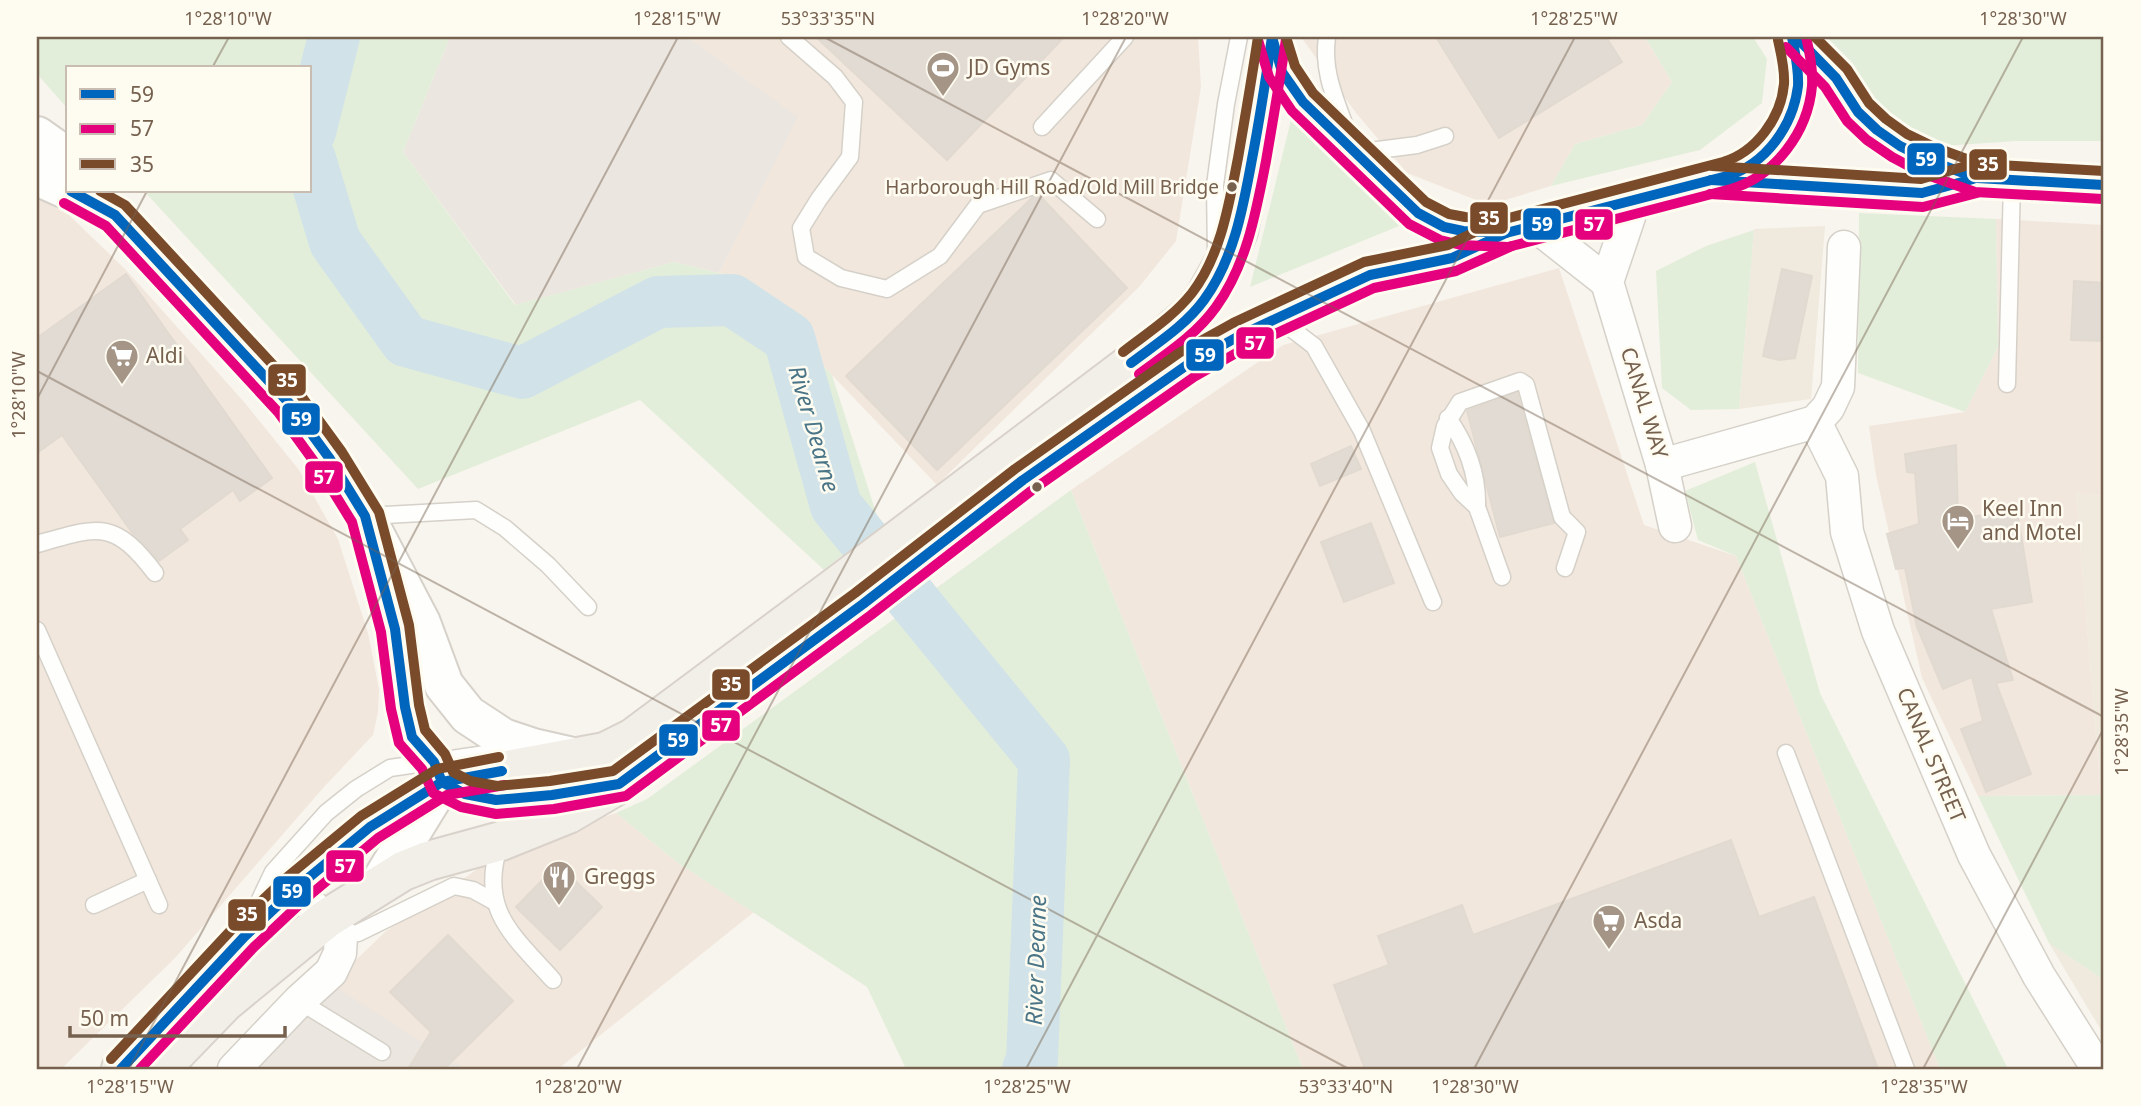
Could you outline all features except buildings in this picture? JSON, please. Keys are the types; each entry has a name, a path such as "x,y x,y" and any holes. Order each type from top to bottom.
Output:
{"highway":[{"path":"1272,37 1277,62 1287,82 1313,114 1418,213 1430,221 1463,232 1521,229 1740,172 1759,159 1783,131 1797,92 1798,70 1794,37"},
{"path":"1794,37 1836,78 1858,112 1877,130 1900,146 1928,160 1994,180"},
{"path":"1711,180 1922,193 1994,180 2104,185"}],"main road":[{"path":"160,1069 225,1002 334,927 380,883 428,861 501,841 568,814 619,784 900,556 1192,313 1210,290 1238,230 1272,37"},
{"path":"900,556 1023,480 1187,365 1276,317 1370,275 1452,258 1521,229"},
{"path":"121,1069 244,937 295,889 438,772 577,758 605,752 633,738 852,593"}],"street":[{"path":"37,136 66,157"},
{"path":"37,176 66,189"},
{"path":"75,192 109,203 289,403 330,459 365,516 421,624 444,685 447,731 438,772 380,883"},
{"path":"1521,229 1607,282 1635,199"},
{"path":"1662,465 1815,422 1828,408 1838,387 1844,247"},
{"name":"CANAL WAY","path":"1607,282 1662,465 1675,526"},
{"name":"CANAL STREET","path":"1815,422 1842,476 1847,532 1878,631 1974,855 2039,976 2098,1069"},
{"path":"365,516 395,629 405,707 412,737 438,772 465,794 496,800 619,784"},
{"path":"444,685 468,715 503,738 577,758"},
{"path":"237,1068 299,1001 331,972 340,953 334,927 295,889"}],"lane":[{"path":"789,37 835,77 854,102 850,157 819,198 801,228 806,257 841,278 887,289 940,256 978,205 1051,180 1097,219"},
{"path":"1042,127 1125,37"},
{"path":"1210,290 1215,185 1226,104 1239,37"},
{"path":"1326,37 1324,53 1327,77 1354,152 1417,145 1445,136"},
{"path":"1994,180 2007,384"},
{"path":"1276,317 1314,346 1353,415 1433,602"},
{"path":"1477,507 1462,493 1449,474 1440,447 1448,418 1460,402 1520,381 1524,382 1562,517 1577,532 1565,568"},
{"path":"1448,418 1465,446 1473,468 1478,491 1477,507 1502,577"},
{"path":"365,516 476,510 514,535 548,565 588,607"},
{"path":"37,544 85,530 109,532 127,540 155,573"},
{"path":"37,630 159,905"},
{"path":"1786,753 1906,1069"},
{"path":"244,937 273,872 326,813 356,789 390,768 438,772"},
{"path":"501,841 491,885 503,924 553,980"},
{"path":"94,905 148,880"},
{"path":"334,927 359,933 454,886 473,890 495,902"},
{"path":"299,1001 382,1052"}],"shaded area":[{"path":"450,37 688,37 798,117 719,273 674,262 516,305 403,152"},
{"path":"688,37 1198,37 1201,87 1176,241 1139,287 937,485 739,278 719,273 797,117"},
{"path":"1301,37 1645,37 1672,82 1642,125 1575,144 1551,186 1489,205 1407,173 1356,113"},
{"path":"37,198 69,215 127,271 245,403 299,470 338,539 368,633 379,689 373,735 324,787 175,958 61,1069 37,1069"},
{"path":"1996,219 2104,225 2104,496 2076,493 2101,795 1978,796 1922,678 1876,475 1869,426 1965,412 1998,347"},
{"path":"1825,226 1811,399 1739,409 1754,229"},
{"path":"1559,268 1644,525 1736,556 1940,1069 1303,1069 1071,490 1283,345"},
{"path":"2076,493 2104,496 2104,802 2101,795"},
{"path":"616,813 678,863 754,912 558,1069 452,1069 331,984 385,932 510,847"},
{"path":"2049,943 2104,980 2104,1035"},
{"path":"331,984 465,1069 215,1069"}],"green space":[{"path":"37,37 450,37 403,152 515,305 674,262 739,278 832,375 880,525 824,570 640,400 418,489 145,192 312,192 312,66 66,66 66,107 37,74"},
{"path":"1645,37 1753,37 1767,59 1762,103 1700,150 1551,186 1575,144 1642,125 1672,82"},
{"path":"1820,37 2104,37 2104,141 2016,141 1942,146 1890,125"},
{"path":"1291,120 1404,224 1250,287"},
{"path":"1859,213 1996,219 1998,347 1965,412 1858,373"},
{"path":"1754,230 1739,409 1691,410 1662,388 1656,271 1706,246"},
{"path":"1755,462 1820,693 2008,1069 1940,1069 1736,556 1698,540 1685,491"},
{"path":"1071,490 1303,1069 906,1069 867,987 678,863 616,813 647,799"},
{"path":"2101,795 2104,802 2104,980 2049,943 1978,796"}],"waterway":[{"name":"River Dearne","path":"312,124 334,37"},
{"name":"River Dearne","path":"312,166 335,242 406,341 522,373 658,302 732,300 789,338 836,506 1044,760 1032,1060 1028,1069"}],"transit line":[{"name":"35","path":"1123,352 1185,302 1202,278 1217,246 1231,193 1258,37"},
{"name":"59","path":"1272,37 1282,72 1303,102 1418,213 1444,227 1463,231 1506,233 1727,176 1754,162 1784,129 1795,101 1798,73 1792,37"},
{"name":"59","path":"1131,363 1188,318 1204,300 1223,268 1245,196 1272,37"},
{"name":"35","path":"1286,37 1295,66 1313,93 1426,202 1449,214 1505,219 1723,162 1746,150 1765,132 1782,97 1784,73 1778,40"},
{"name":"59","path":"1796,37 1836,78 1858,112 1877,130 1900,146 1928,160 1977,178 2104,185"},
{"name":"57","path":"1258,40 1269,77 1292,111 1409,224 1440,240 1461,245 1508,247 1731,189 1762,174 1786,150 1804,120 1812,86 1806,37"},
{"name":"35","path":"1815,37 1847,69 1869,103 1886,119 1907,134 1934,147 1980,164 2104,171"},
{"name":"57","path":"1139,374 1180,344 1208,317 1227,290 1243,255 1266,161 1286,39"},
{"name":"57","path":"1786,47 1825,87 1847,121 1867,140 1922,173 1975,192 2103,199"},
{"name":"35","path":"1712,166 1921,179 1969,165"},
{"name":"59","path":"1711,180 1922,193 1973,179"},
{"name":"59","path":"73,192 115,215 289,403 330,459 365,516 395,629 405,707 412,737 434,762 442,782 465,794 496,800 552,795 619,784 863,604 1023,480 1187,365 1239,336 1370,275 1452,258 1506,233"},
{"name":"35","path":"102,192 125,205 299,393 342,452 379,512 409,625 419,705 425,730 445,754 453,772 470,781 497,786 613,771 855,593 1015,469 1179,353 1233,323 1364,262 1448,245 1500,220"},
{"name":"57","path":"1710,194 1923,207 1977,193"},
{"name":"57","path":"64,203 106,226 278,412 318,467 352,522 381,632 391,709 399,743 422,769 433,793 461,807 496,814 554,809 626,796 871,615 1031,491 1194,377 1245,348 1374,288 1456,271 1512,246"},
{"name":"35","path":"111,1059 234,927 286,878 361,816 437,769 499,757"},
{"name":"59","path":"121,1069 244,937 295,889 370,827 442,782 502,771"},
{"name":"57","path":"140,1069 254,947 304,900 378,838 447,795 505,785"}],"place":[{"name":"JD Gyms","path":"943,98"},
{"name":"Harborough Hill Road/Old Mill Bridge","path":"1232,187"},
{"name":"Aldi","path":"122,386"},
{"name":"Keel Inn and Motel","path":"1958,551"},
{"name":"Greggs","path":"559,907"},
{"name":"Asda","path":"1609,951"}]}
